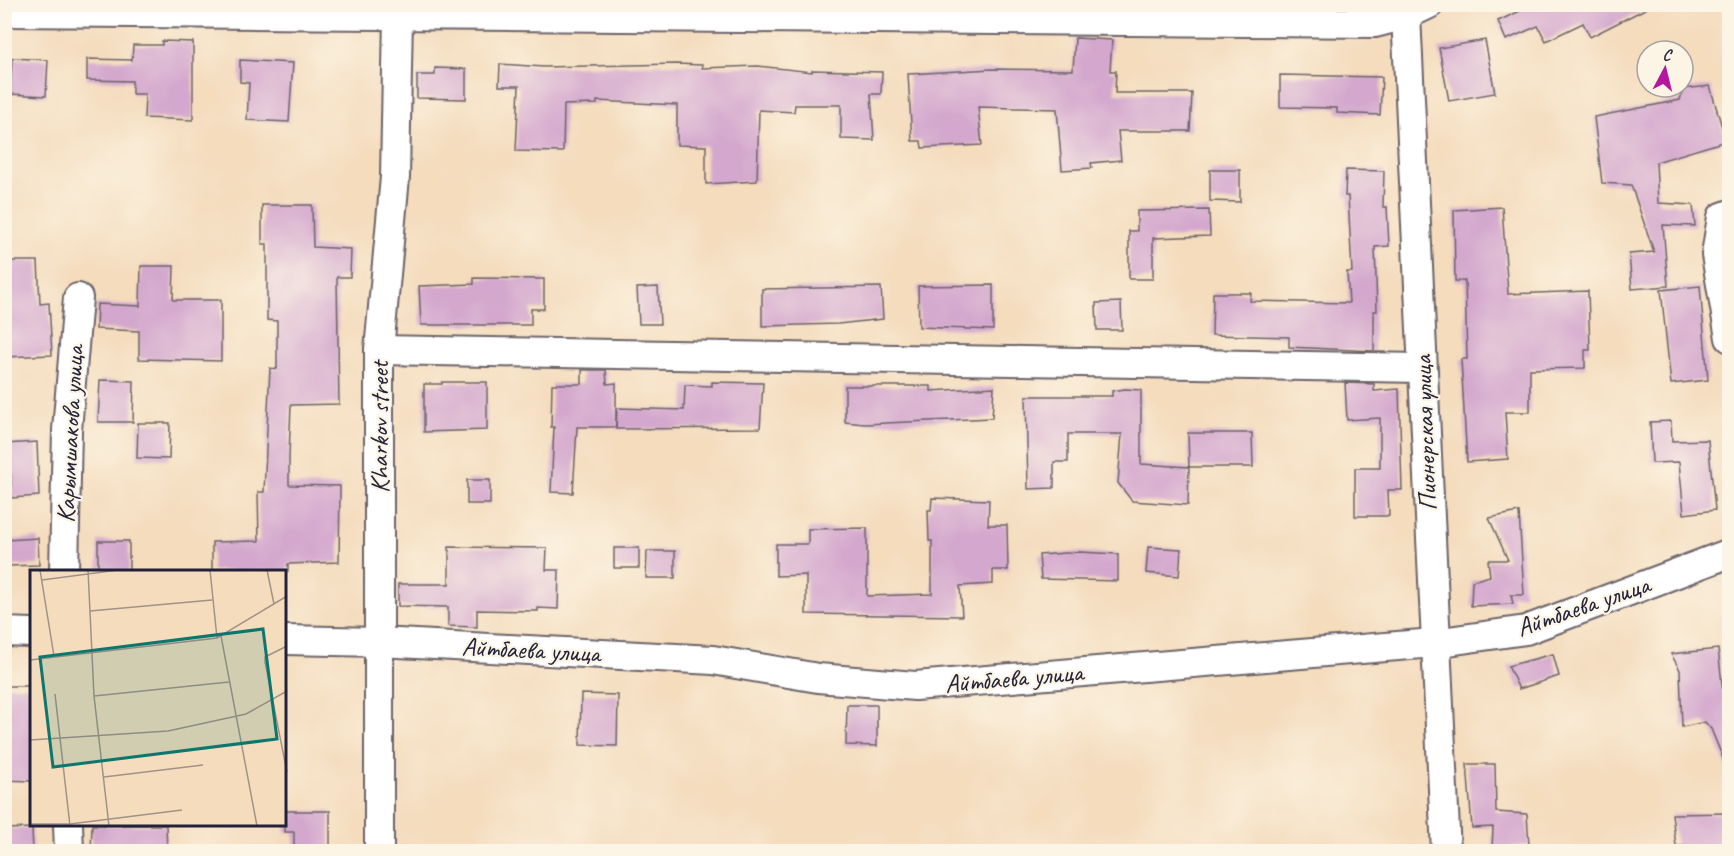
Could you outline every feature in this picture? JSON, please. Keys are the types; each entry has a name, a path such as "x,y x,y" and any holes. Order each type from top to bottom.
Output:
{"street":[{"path":"4,12 112,8 1375,14 1417,10"},
{"name":"Kharkov street","path":"379,852 379,350 395,177 401,10"},
{"name":"Пионерская улица","path":"1417,10 1422,368 1446,852"},
{"path":"1726,216 1716,255 1730,338"},
{"name":"Карымшакова улица","path":"64,570 67,430 78,298"},
{"path":"379,350 1422,368"},
{"name":"Айтбаева улица","path":"286,640 380,642 713,660 818,678 915,686 1434,643 1526,630 1730,553"},
{"path":"4,632 30,633"},
{"path":"68,826 69,852"}],"building":[{"path":"1528,4 1655,4 1590,37 1583,23 1546,41 1538,26 1506,40 1498,21 1529,7"},
{"path":"1075,38 1112,40 1110,71 1116,71 1115,93 1192,93 1190,131 1118,131 1121,160 1091,163 1092,168 1062,170 1057,109 978,107 982,145 922,148 921,141 912,141 908,74 992,69 1073,70"},
{"path":"1485,40 1495,93 1449,101 1439,48"},
{"path":"162,41 193,42 193,120 144,118 145,94 132,94 132,81 87,80 87,59 132,60 133,45 162,45"},
{"path":"12,58 48,60 46,96 10,94"},
{"path":"240,60 293,63 289,122 247,120 249,83 240,82"},
{"path":"500,64 544,67 676,64 702,65 702,68 758,66 812,72 812,70 882,72 881,94 871,94 874,140 841,139 841,105 795,105 794,112 759,110 757,181 706,184 706,146 677,145 677,105 597,101 597,104 564,105 563,152 516,151 519,86 499,86"},
{"path":"435,68 466,69 466,99 417,98 417,75 435,75"},
{"path":"1280,75 1382,77 1380,115 1337,113 1337,108 1280,107"},
{"path":"1710,86 1726,141 1656,162 1658,203 1693,205 1695,226 1663,225 1668,286 1632,289 1629,254 1654,252 1631,185 1602,183 1594,117 1680,99 1695,99 1695,88"},
{"path":"1210,170 1240,170 1240,202 1210,201"},
{"path":"1346,170 1384,171 1383,207 1387,207 1389,246 1375,247 1377,311 1374,311 1374,351 1289,347 1289,337 1212,335 1213,293 1251,293 1250,301 1349,303 1347,272 1352,272 1348,196 1345,196"},
{"path":"262,205 312,205 313,247 351,249 350,277 337,277 339,404 291,405 289,456 289,485 340,486 339,562 288,564 288,571 212,570 212,542 259,541 258,492 264,492 270,368 277,369 277,321 267,320 267,244 262,244"},
{"path":"1502,207 1508,294 1588,291 1590,350 1585,350 1585,368 1530,369 1530,412 1505,412 1508,459 1467,462 1461,359 1467,359 1465,281 1455,281 1454,210"},
{"path":"1209,210 1210,236 1153,238 1153,279 1129,279 1129,231 1137,231 1137,211"},
{"path":"4,261 38,261 40,304 49,303 52,355 4,357"},
{"path":"141,266 174,266 173,300 221,300 221,361 139,359 139,331 96,329 97,304 140,306"},
{"path":"474,278 544,279 544,309 531,309 531,325 421,325 419,286 474,284"},
{"path":"993,285 993,330 919,327 918,286"},
{"path":"1700,286 1708,380 1671,384 1661,290"},
{"path":"658,287 660,324 639,324 637,288"},
{"path":"881,287 883,319 838,324 762,326 762,289"},
{"path":"1121,302 1122,330 1097,330 1096,303"},
{"path":"582,370 606,370 607,384 616,383 616,427 577,427 573,493 551,492 554,427 551,427 552,384 582,384"},
{"path":"100,380 134,381 133,422 98,422"},
{"path":"442,382 487,382 487,430 424,432 424,384 442,384"},
{"path":"712,382 763,383 760,428 616,429 617,408 684,410 685,385 712,386"},
{"path":"1345,383 1374,384 1374,391 1399,389 1402,490 1388,490 1389,516 1355,516 1355,468 1380,468 1380,418 1347,420"},
{"path":"845,386 931,386 931,391 994,387 992,418 865,424 845,422"},
{"path":"1141,390 1141,464 1189,467 1188,505 1132,501 1118,483 1122,434 1068,434 1068,462 1054,462 1054,488 1028,489 1026,396 1112,396 1112,391"},
{"path":"1671,421 1672,441 1708,440 1715,510 1684,514 1679,462 1652,463 1650,422"},
{"path":"138,423 170,423 169,459 137,458"},
{"path":"1188,433 1252,433 1253,467 1189,467"},
{"path":"37,442 39,496 11,498 11,475 4,475 4,444"},
{"path":"467,480 490,480 490,504 467,504"},
{"path":"932,498 989,500 988,525 1007,525 1008,570 993,570 993,584 960,586 962,616 806,614 806,575 776,576 776,544 808,544 808,529 867,528 867,596 932,594 932,541 929,541 928,510 931,510"},
{"path":"1519,512 1524,595 1511,595 1513,604 1471,606 1472,581 1490,576 1488,560 1508,560 1489,518"},
{"path":"38,538 39,565 7,566 6,540"},
{"path":"98,541 129,541 129,570 98,570"},
{"path":"449,547 547,548 546,570 559,570 558,609 477,610 477,627 448,626 448,607 398,606 398,584 449,584"},
{"path":"1148,547 1181,549 1179,576 1146,573"},
{"path":"614,548 639,548 639,568 614,568"},
{"path":"647,551 675,551 675,578 646,578"},
{"path":"1079,552 1118,554 1118,581 1041,579 1039,555"},
{"path":"1718,649 1725,709 1730,709 1729,773 1711,729 1705,722 1682,727 1680,670 1671,654"},
{"path":"1553,654 1559,676 1519,689 1508,666"},
{"path":"7,686 30,686 30,781 4,780"},
{"path":"581,694 618,695 617,746 580,745"},
{"path":"847,705 877,705 877,746 846,745"},
{"path":"1467,764 1495,764 1496,812 1527,814 1529,845 1492,849 1493,827 1472,828"},
{"path":"286,811 330,811 330,852 294,852 294,832 285,832"},
{"path":"1730,813 1730,848 1676,846 1672,814"},
{"path":"92,826 166,826 167,852 91,852"},
{"path":"32,828 33,852 4,852 4,829"}]}
